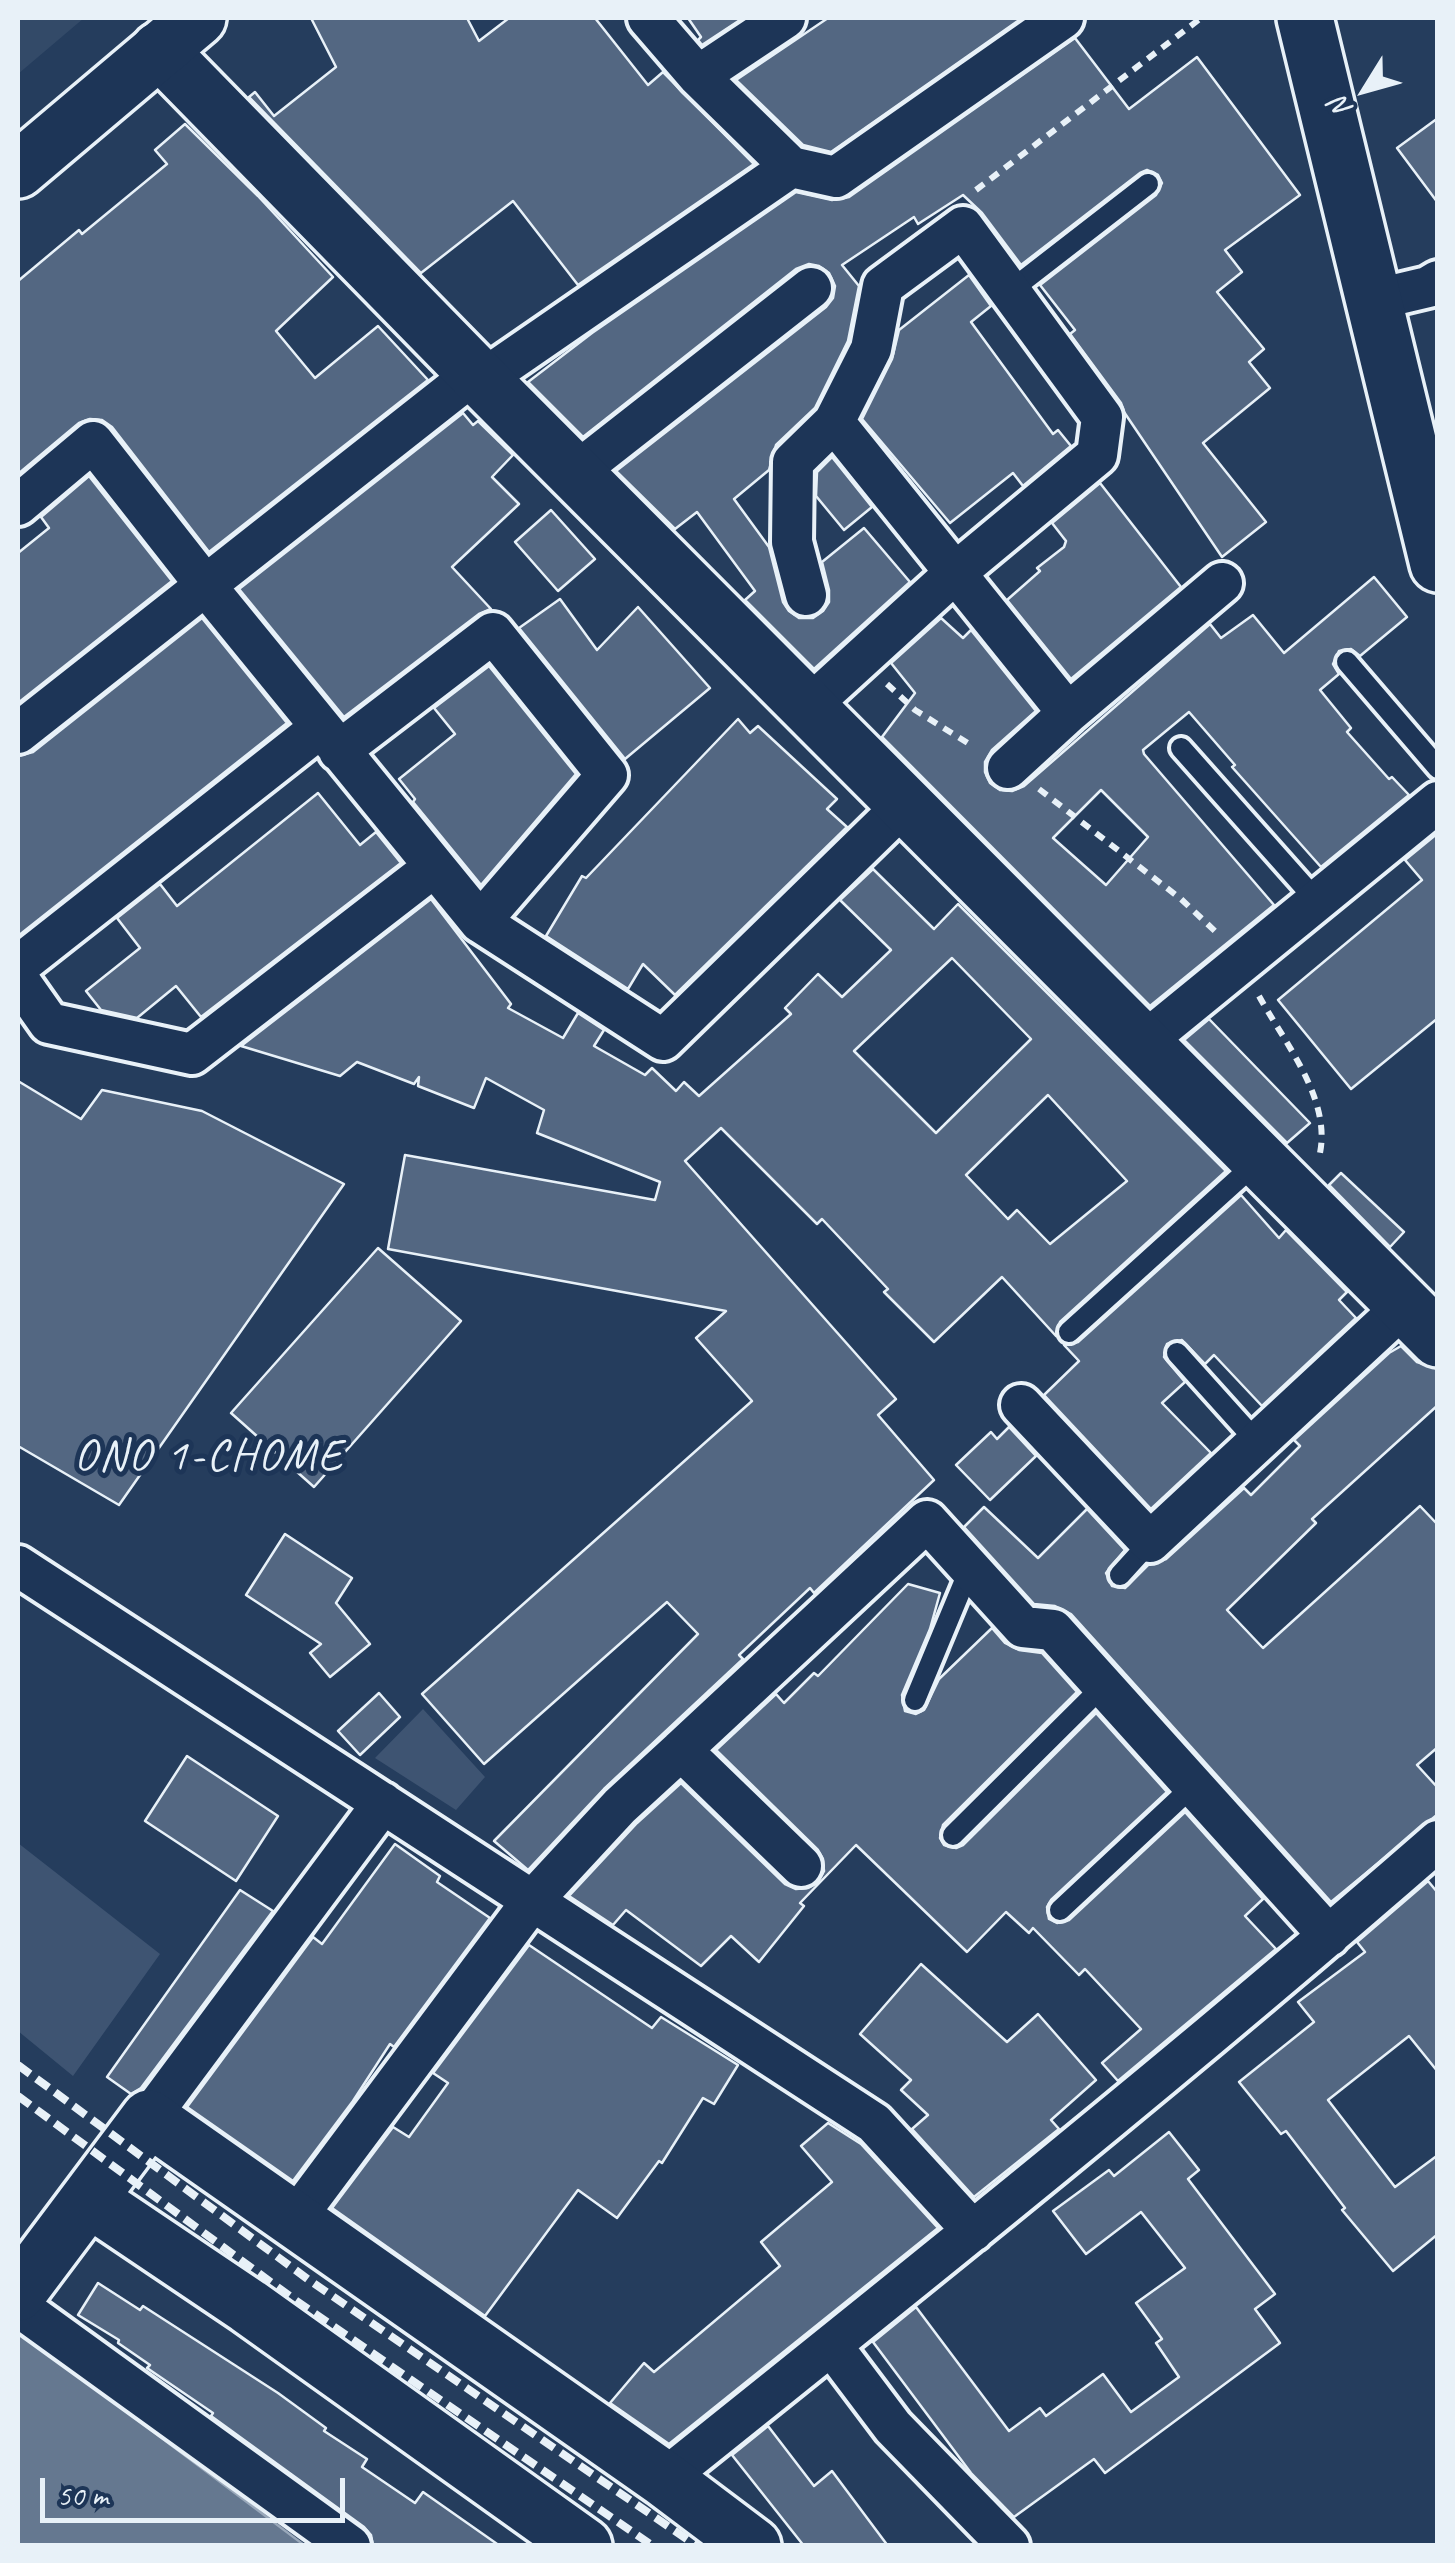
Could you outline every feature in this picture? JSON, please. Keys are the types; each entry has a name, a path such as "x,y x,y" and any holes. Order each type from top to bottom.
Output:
{"street":[{"path":"648,18 698,76 792,167 836,177 1063,18"},
{"path":"698,76 785,18"},
{"path":"1305,18 1373,300 1428,482 1438,564"},
{"path":"18,170 178,34 478,377 1421,1323 1258,1443 1150,1542 1022,1405"},
{"path":"18,733 478,377 792,167"},
{"path":"806,595 792,542 793,462 834,422 871,349 883,286 963,228 1102,417 1097,455 955,573 808,707"},
{"path":"1373,300 1438,281"},
{"path":"575,474 811,288"},
{"path":"834,422 1068,712"},
{"path":"18,505 93,442 480,922 662,1040 905,804"},
{"path":"1008,768 1068,712 1222,583"},
{"path":"18,966 330,739 493,633 607,775 480,922"},
{"path":"1144,1042 1438,802"},
{"path":"18,979 49,1023 192,1054 434,867"},
{"path":"294,2220 532,1901 620,1806 927,1521 1023,1627 1052,1630 1329,1936"},
{"path":"18,1566 874,2123 973,2231"},
{"path":"681,1750 800,1866"},
{"path":"18,2293 382,1803"},
{"path":"664,2479 973,2231 1438,1841"},
{"path":"149,2118 754,2546"},
{"path":"90,2200 248,2306 577,2544"},
{"path":"18,2306 350,2546"},
{"path":"832,2346 892,2427 1009,2546"}],"lane":[{"path":"1010,291 1148,184"},
{"path":"1347,662 1438,768"},
{"path":"1181,748 1317,901"},
{"path":"1069,1332 1260,1160"},
{"path":"1177,1353 1258,1443"},
{"path":"1120,1575 1150,1542"},
{"path":"915,1700 970,1568"},
{"path":"953,1834 1103,1686"},
{"path":"1060,1910 1193,1786"}],"path":[{"path":"967,198 1201,18"},
{"path":"860,660 915,710 1058,802 1181,899 1214,930 1241,964 1314,1095 1323,1140 1316,1172 1299,1199"}],"shaded area":[{"path":"18,18 84,18 18,74"},
{"path":"423,1709 485,1777 456,1810 375,1758"},
{"path":"18,1843 160,1954 73,2076 18,2031"},
{"path":"18,2330 304,2545 18,2545"}],"building":[{"path":"311,18 467,18 479,41 509,18 595,18 648,85 663,72 754,164 578,285 513,201 421,273 249,97 255,92 274,116 336,67"},
{"path":"688,18 743,18 702,45"},
{"path":"828,18 1022,18 831,152 803,145 736,80"},
{"path":"1075,38 1129,109 1197,57 1300,195 1225,250 1242,272 1217,292 1264,349 1249,362 1270,388 1203,443 1266,522 1222,557 1121,403 1070,334 1075,330 1040,285 1156,195 1162,183 1158,175 1147,170 1140,173 1021,265 982,213 963,195 918,224 914,217 842,265 859,286 848,341 815,408 776,445 769,470 734,499 769,547 783,602 799,618 813,618 823,611 829,602 829,590 822,562 864,528 910,582 814,669 745,600 755,591 697,512 675,529 616,471 826,307 835,286 829,273 809,264 796,269 583,437 528,382 796,192 832,200 849,197"},
{"path":"1438,118 1438,203 1397,148"},
{"path":"185,124 333,277 276,331 315,378 378,326 428,380 209,552 112,427 102,420 79,423 18,474 18,281 167,164 155,150"},
{"path":"969,275 991,306 971,322 1053,434 1058,430 1071,446 1023,486 1013,473 950,523 862,419 892,359 899,330"},
{"path":"463,413 473,425 478,421 513,455 492,477 519,504 452,567 491,609 479,614 344,717 239,589"},
{"path":"832,457 872,507 844,530 816,496 817,472"},
{"path":"89,476 172,581 18,703 18,553 49,528 41,517"},
{"path":"1100,483 1181,587 1071,679 1007,600 1040,571 1037,568 1064,547 1066,541 1052,523"},
{"path":"551,510 595,559 558,591 515,542"},
{"path":"1374,577 1407,617 1360,656 1351,649 1339,651 1333,664 1339,674 1320,690 1351,728 1347,732 1389,779 1392,777 1409,795 1321,867 1189,712 1143,750 1144,754 1274,905 1150,1006 882,737 915,693 891,663 941,618 963,638 971,630 1036,711 992,750 985,762 990,783 1000,790 1024,786 1210,624 1221,638 1253,615 1284,653","holes":["1101,790 1148,837 1106,885 1053,838"]},
{"path":"560,599 597,650 638,607 710,688 625,759 519,628"},
{"path":"202,618 287,723 18,936 18,756 33,752"},
{"path":"489,666 576,774 481,885 399,779 455,734 434,708"},
{"path":"738,719 750,733 758,726 837,799 827,809 847,827 675,995 643,964 628,989 546,936 582,876 586,878"},
{"path":"318,793 360,845 376,832 401,863 201,1017 176,986 137,1018 101,1010 86,991 140,948 117,918 160,884 177,906"},
{"path":"1438,833 1438,1018 1351,1089 1278,1000 1422,880 1405,860"},
{"path":"873,869 934,929 958,904 1226,1171 1060,1322 1056,1336 1002,1277 934,1342 884,1292 888,1289 822,1219 817,1224 721,1128 685,1161 896,1399 878,1415 934,1480 814,1593 810,1588 739,1655 743,1659 604,1789 528,1870 494,1841 698,1634 667,1602 484,1764 422,1694 752,1401 696,1338 726,1311 388,1249 405,1155 655,1200 660,1182 537,1133 544,1110 486,1078 474,1108 418,1086 419,1077 414,1084 357,1062 340,1076 241,1046 431,899 511,1004 508,1008 563,1038 578,1013 604,1030 594,1046 645,1075 652,1068 676,1091 684,1082 699,1096 791,1014 785,1008 818,974 842,997 891,950 840,900","holes":["952,958 1031,1039 936,1133 854,1051","1048,1095 1127,1181 1050,1244 1017,1210 1008,1219 966,1175"]},
{"path":"1209,1019 1310,1123 1287,1143 1184,1040"},
{"path":"18,1081 81,1119 102,1090 202,1111 344,1184 119,1505 18,1446"},
{"path":"1341,1173 1404,1232 1390,1247 1329,1185"},
{"path":"1241,1195 1279,1238 1286,1230 1347,1292 1339,1300 1356,1318 1262,1406 1214,1355 1205,1364 1182,1340 1167,1344 1164,1357 1185,1382 1162,1403 1211,1453 1151,1509 1044,1395 1079,1361 1064,1345 1078,1342"},
{"path":"378,1248 461,1321 314,1487 231,1413"},
{"path":"1401,1346 1417,1362 1438,1369 1438,1405 1312,1519 1316,1523 1227,1610 1263,1648 1420,1506 1438,1525 1438,1747 1417,1765 1438,1788 1438,1814 1331,1902 1071,1614 1055,1606 1034,1604 964,1527 984,1507 1038,1558 1087,1509 1125,1550 1106,1573 1112,1586 1125,1588 1148,1565 1166,1559 1244,1488 1251,1495 1300,1446 1294,1440"},
{"path":"1009,1427 1036,1456 990,1500 956,1465 991,1432 997,1439"},
{"path":"285,1534 352,1578 336,1603 370,1644 330,1677 310,1653 321,1644 246,1595"},
{"path":"908,1584 940,1593 930,1629 902,1695 905,1711 916,1714 924,1710 939,1679 992,1628 1005,1643 1019,1650 1042,1653 1077,1692 943,1825 940,1838 944,1845 963,1845 1096,1713 1167,1792 1051,1900 1047,1907 1049,1919 1057,1923 1069,1920 1185,1812 1263,1899 1245,1916 1276,1949 1118,2081 1102,2063 1141,2029 1085,1969 1079,1975 1033,1928 1029,1933 1006,1912 967,1952 856,1845 800,1903 804,1906 759,1962 731,1936 701,1966 626,1910 613,1925 569,1896 637,1823 681,1783 785,1884 796,1889 817,1883 824,1871 818,1850 716,1750 776,1694 784,1703 814,1673 818,1676"},
{"path":"379,1693 400,1717 360,1755 338,1731"},
{"path":"187,1756 278,1816 236,1881 145,1821"},
{"path":"395,1844 440,1876 437,1882 490,1918 394,2047 390,2044 293,2181 187,2107 313,1937 322,1944"},
{"path":"1428,1881 1438,1893 1438,2072 1409,2036 1328,2100 1395,2187 1438,2155 1438,2234 1393,2271 1342,2210 1345,2208 1286,2131 1281,2134 1239,2082 1314,2022 1298,2002 1365,1952 1357,1942"},
{"path":"240,1890 273,1911 141,2088 131,2094 107,2077"},
{"path":"529,1945 652,2028 661,2017 738,2065 714,2104 703,2098 662,2163 659,2161 617,2218 578,2190 485,2316 332,2208 393,2127 409,2137 448,2083 433,2073"},
{"path":"921,1964 1007,2042 1038,2014 1096,2080 1051,2120 1059,2129 974,2197 912,2129 928,2115 901,2090 911,2080 860,2034"},
{"path":"828,2123 861,2144 938,2228 669,2444 610,2403 644,2363 654,2372 780,2266 761,2242 832,2182 801,2146"},
{"path":"1169,2132 1199,2170 1188,2179 1275,2294 1255,2309 1280,2343 1105,2473 1094,2459 1014,2517 971,2473 873,2342 916,2307 1009,2431 1040,2408 1046,2416 1103,2374 1131,2412 1179,2377 1156,2343 1162,2339 1136,2303 1185,2268 1141,2212 1086,2254 1053,2211 1109,2170 1114,2176"},
{"path":"98,2283 140,2310 143,2306 278,2393 326,2428 324,2431 367,2459 362,2467 415,2503 423,2492 500,2546 373,2546 364,2527 147,2368 150,2365 119,2340 78,2315"},
{"path":"768,2426 814,2486 832,2471 888,2546 804,2546 732,2455"}],"railway":[{"path":"18,2065 309,2280 697,2546"},
{"path":"18,2096 295,2300 653,2546"}],"district":[{"name":"ONO 1-CHOME","path":"209,1457"}]}
